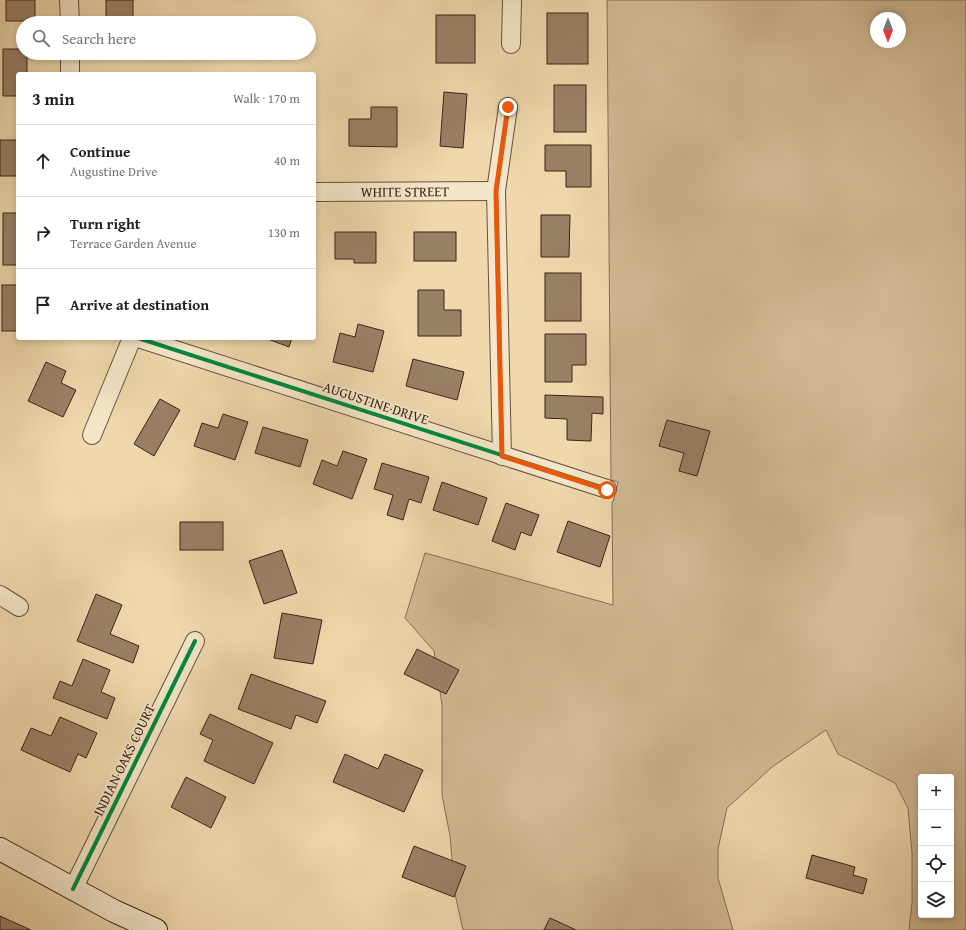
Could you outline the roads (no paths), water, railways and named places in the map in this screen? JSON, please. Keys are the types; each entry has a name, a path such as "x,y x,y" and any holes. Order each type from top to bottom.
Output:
{"street":[{"path":"69,0 70,16"},
{"path":"511,44 512,0"},
{"path":"70,60 70,72"},
{"path":"502,456 496,191 508,107"},
{"name":"WHITE STREET","path":"316,192 496,191"},
{"path":"92,435 131,340"},
{"name":"AUGUSTINE DRIVE","path":"144,340 607,490"},
{"path":"0,595 19,608"},
{"name":"INDIAN OAKS COURT","path":"73,889 195,640"},
{"path":"0,849 114,911 156,930"}]}
